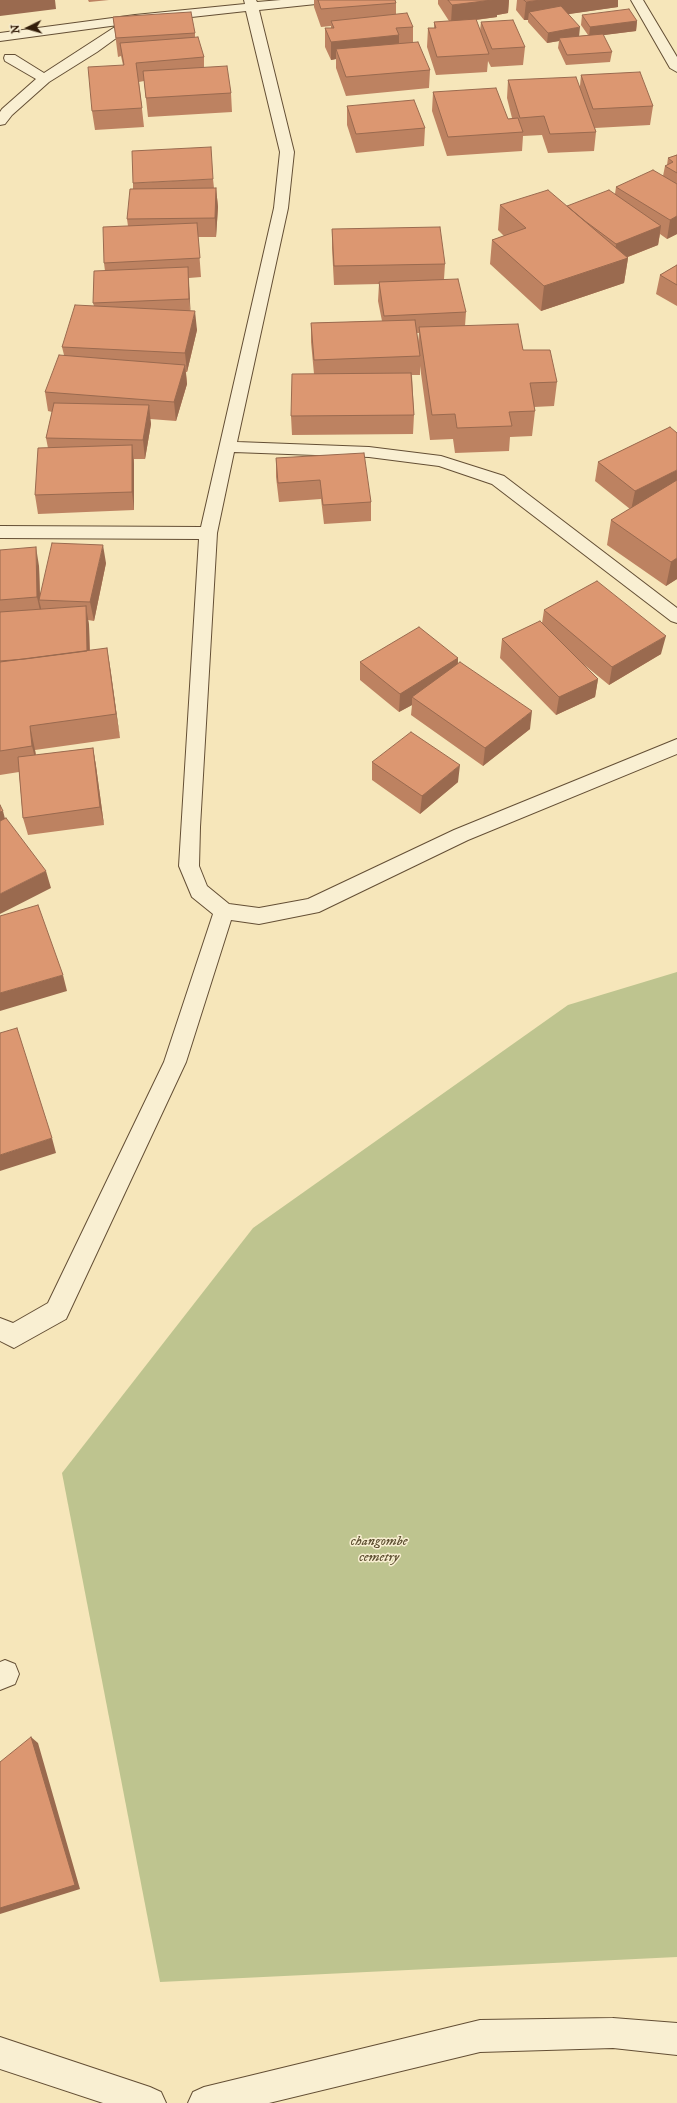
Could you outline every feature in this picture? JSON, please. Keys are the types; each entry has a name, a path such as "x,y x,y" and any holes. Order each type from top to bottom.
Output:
{"street":[{"path":"0,37 252,3 316,0"},
{"path":"637,0 677,68"},
{"path":"252,3 287,152 281,208 208,533 190,827 189,866 199,891 224,911 258,916 312,906 462,835 677,746"},
{"path":"0,121 6,112 44,79 92,49 135,19"},
{"path":"10,58 44,79"},
{"path":"227,447 369,452 441,461 498,480 677,617"},
{"path":"0,532 208,533"},
{"path":"0,1329 14,1336 57,1311 175,1062 224,911"},
{"path":"204,2103 480,2036 613,2033 677,2040"},
{"path":"0,2053 150,2103"}],"green space":[{"name":"changombe cemetry","path":"677,972 677,1957 160,1982 62,1473 253,1228 568,1005"}],"building":[{"path":"318,0 395,0 396,3 321,9"},
{"path":"448,0 492,0 452,5"},
{"path":"524,0 541,0 526,2"},
{"path":"561,6 580,27 548,33 529,12"},
{"path":"629,9 637,21 590,27 582,15"},
{"path":"191,12 195,33 116,38 113,17"},
{"path":"407,13 413,27 396,28 399,35 331,42 325,28 334,28 331,21"},
{"path":"476,19 489,54 437,57 428,28 436,28 434,22"},
{"path":"513,20 525,47 492,49 481,22"},
{"path":"603,34 612,52 567,55 559,38"},
{"path":"198,37 204,57 136,63 142,108 92,111 88,67 124,65 120,43"},
{"path":"418,42 430,70 346,77 336,49"},
{"path":"227,66 231,93 146,98 143,71"},
{"path":"640,72 653,106 593,109 581,75"},
{"path":"576,77 596,132 550,134 544,116 520,118 508,80"},
{"path":"496,88 508,119 518,118 523,132 448,137 433,92"},
{"path":"414,100 425,128 356,134 347,106"},
{"path":"211,147 213,179 133,183 132,151"},
{"path":"677,155 677,173 665,166 673,162 668,158"},
{"path":"653,170 677,184 677,216 670,220 616,187"},
{"path":"216,188 215,218 127,219 130,189"},
{"path":"548,190 628,258 544,286 492,240 526,228 500,205"},
{"path":"609,190 661,226 616,244 567,206"},
{"path":"197,223 200,258 104,263 103,227"},
{"path":"440,227 445,264 334,266 332,229"},
{"path":"677,265 677,285 660,275"},
{"path":"188,267 189,299 93,303 94,271"},
{"path":"458,279 466,312 384,316 379,282"},
{"path":"75,305 195,311 185,353 62,347"},
{"path":"415,320 420,356 314,360 311,323"},
{"path":"518,324 523,350 550,350 557,382 530,383 535,411 509,412 512,426 457,428 455,414 432,415 419,327"},
{"path":"59,355 185,365 174,402 45,392"},
{"path":"411,373 414,415 291,416 292,374"},
{"path":"54,403 149,405 143,440 46,438"},
{"path":"670,427 677,433 677,470 635,491 598,462"},
{"path":"132,445 132,492 35,495 38,448"},
{"path":"364,453 371,502 323,505 320,480 278,483 276,458"},
{"path":"677,480 677,558 671,562 611,520"},
{"path":"52,543 103,545 90,602 39,600"},
{"path":"36,547 37,597 0,600 0,550"},
{"path":"597,581 666,636 612,667 544,610"},
{"path":"86,606 87,651 0,661 0,612"},
{"path":"540,621 598,679 559,697 502,639"},
{"path":"419,627 458,658 400,694 360,662"},
{"path":"107,648 116,714 30,726 32,746 0,751 0,662"},
{"path":"460,662 532,711 485,748 412,697"},
{"path":"411,732 460,765 422,796 372,762"},
{"path":"93,748 100,807 23,818 18,757"},
{"path":"0,805 3,811 0,812"},
{"path":"6,818 46,871 0,894 0,821"},
{"path":"38,905 63,975 0,993 0,916"},
{"path":"17,1028 52,1138 0,1155 0,1033"},
{"path":"31,1737 75,1885 0,1908 0,1762"}]}
